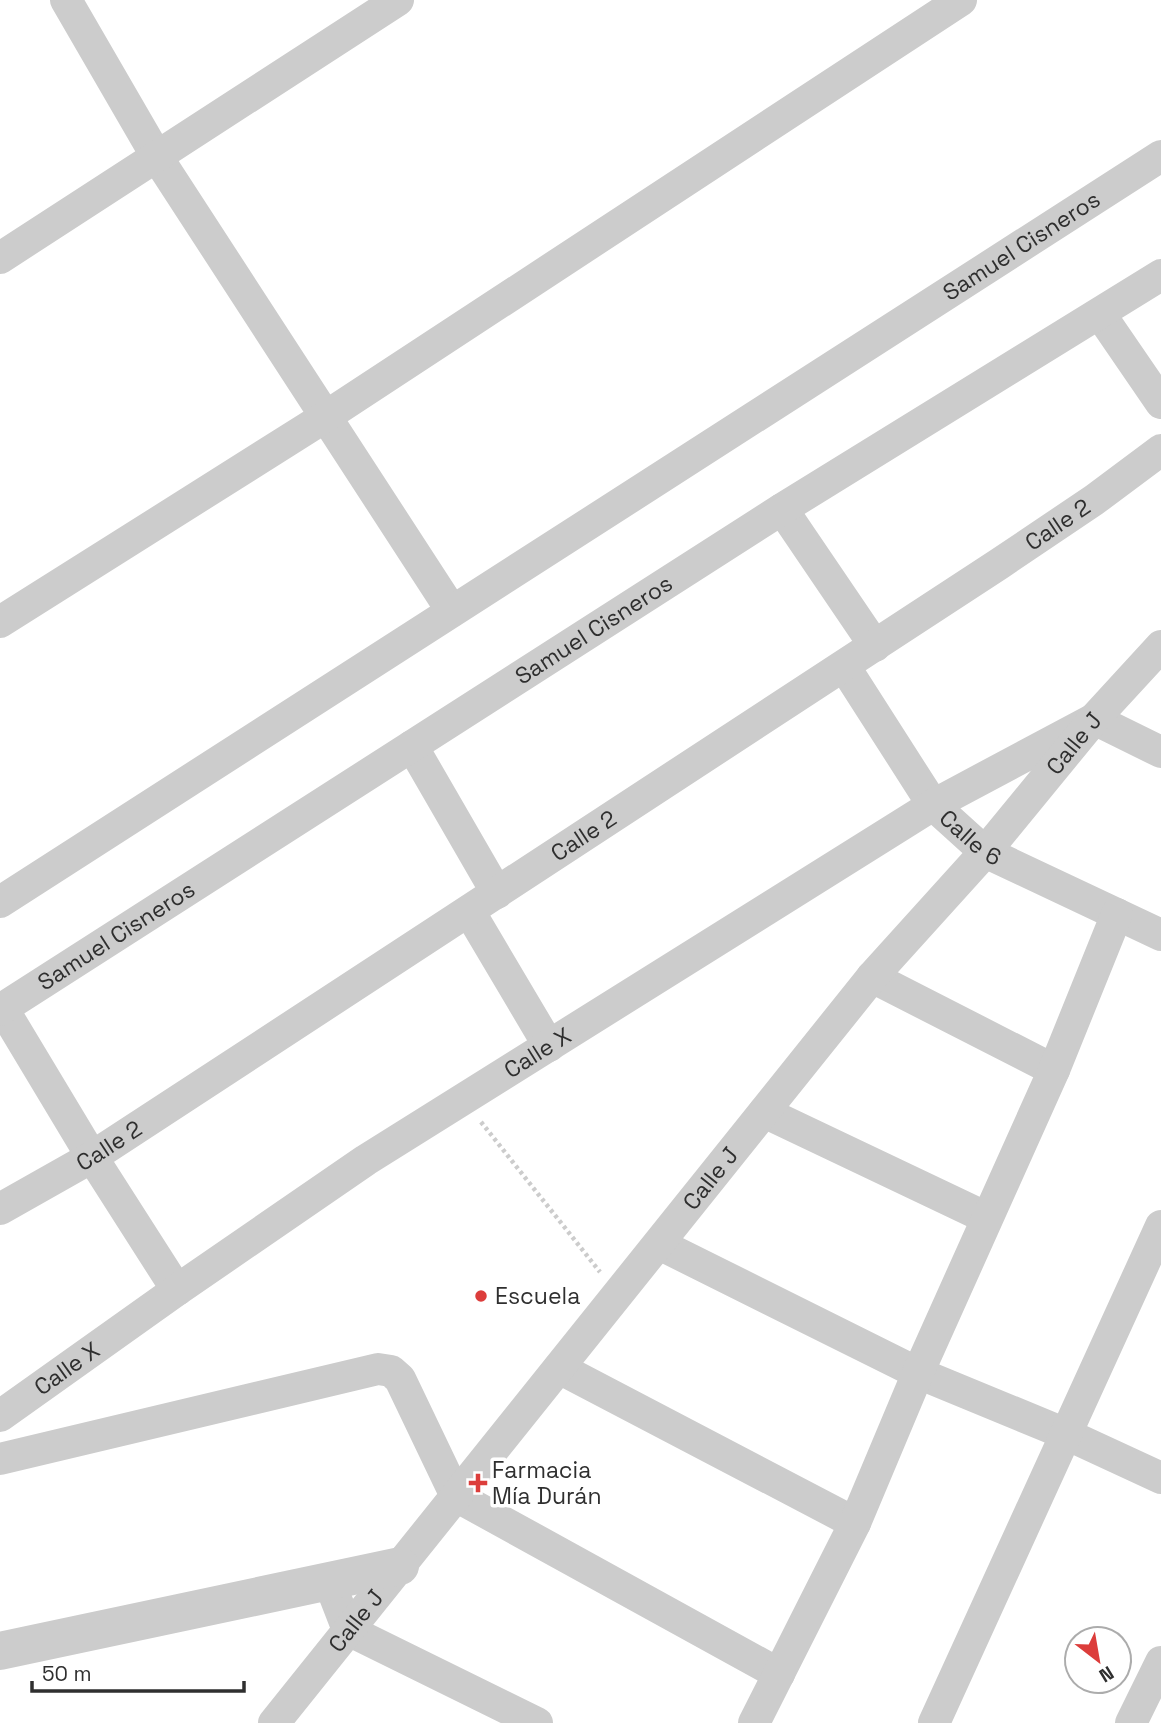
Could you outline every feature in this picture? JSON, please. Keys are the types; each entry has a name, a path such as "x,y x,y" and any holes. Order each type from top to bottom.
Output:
{"street":[{"path":"66,0 156,157 452,611"},
{"path":"0,258 398,0"},
{"path":"0,622 325,417 961,0"},
{"name":"Samuel Cisneros","path":"0,902 1161,156"},
{"name":"Samuel Cisneros","path":"1,1009 782,509 1161,275"},
{"path":"1100,314 1161,403"},
{"name":"Calle 2","path":"0,1209 92,1157 875,646 1094,500 1161,450"},
{"path":"782,509 875,646"},
{"name":"Calle J","path":"274,1723 872,977 985,852 1094,719 1161,646"},
{"name":"Calle 6","path":"844,666 933,805 985,852 1161,935"},
{"path":"1094,719 1161,752"},
{"name":"Calle X","path":"0,1416 366,1160 933,805 1094,719"},
{"path":"412,746 497,893"},
{"path":"469,911 549,1046"},
{"path":"754,1723 855,1523 918,1373 1054,1070 1117,914"},
{"path":"872,977 1054,1070"},
{"path":"1,1009 177,1290"},
{"path":"764,1112 987,1218"},
{"path":"934,1723 1161,1226"},
{"path":"659,1244 918,1373 1066,1434 1161,1478"},
{"path":"559,1368 855,1523"},
{"path":"0,1458 378,1369 391,1371 400,1379 456,1496 779,1674"},
{"path":"0,1651 400,1566"},
{"path":"329,1581 348,1630 537,1723"},
{"path":"1132,1723 1161,1662"}],"path":[{"path":"463,1100 618,1294"}],"place":[{"name":"Escuela","path":"481,1296"},
{"name":"Farmacia Mía Durán","path":"478,1483"}]}
